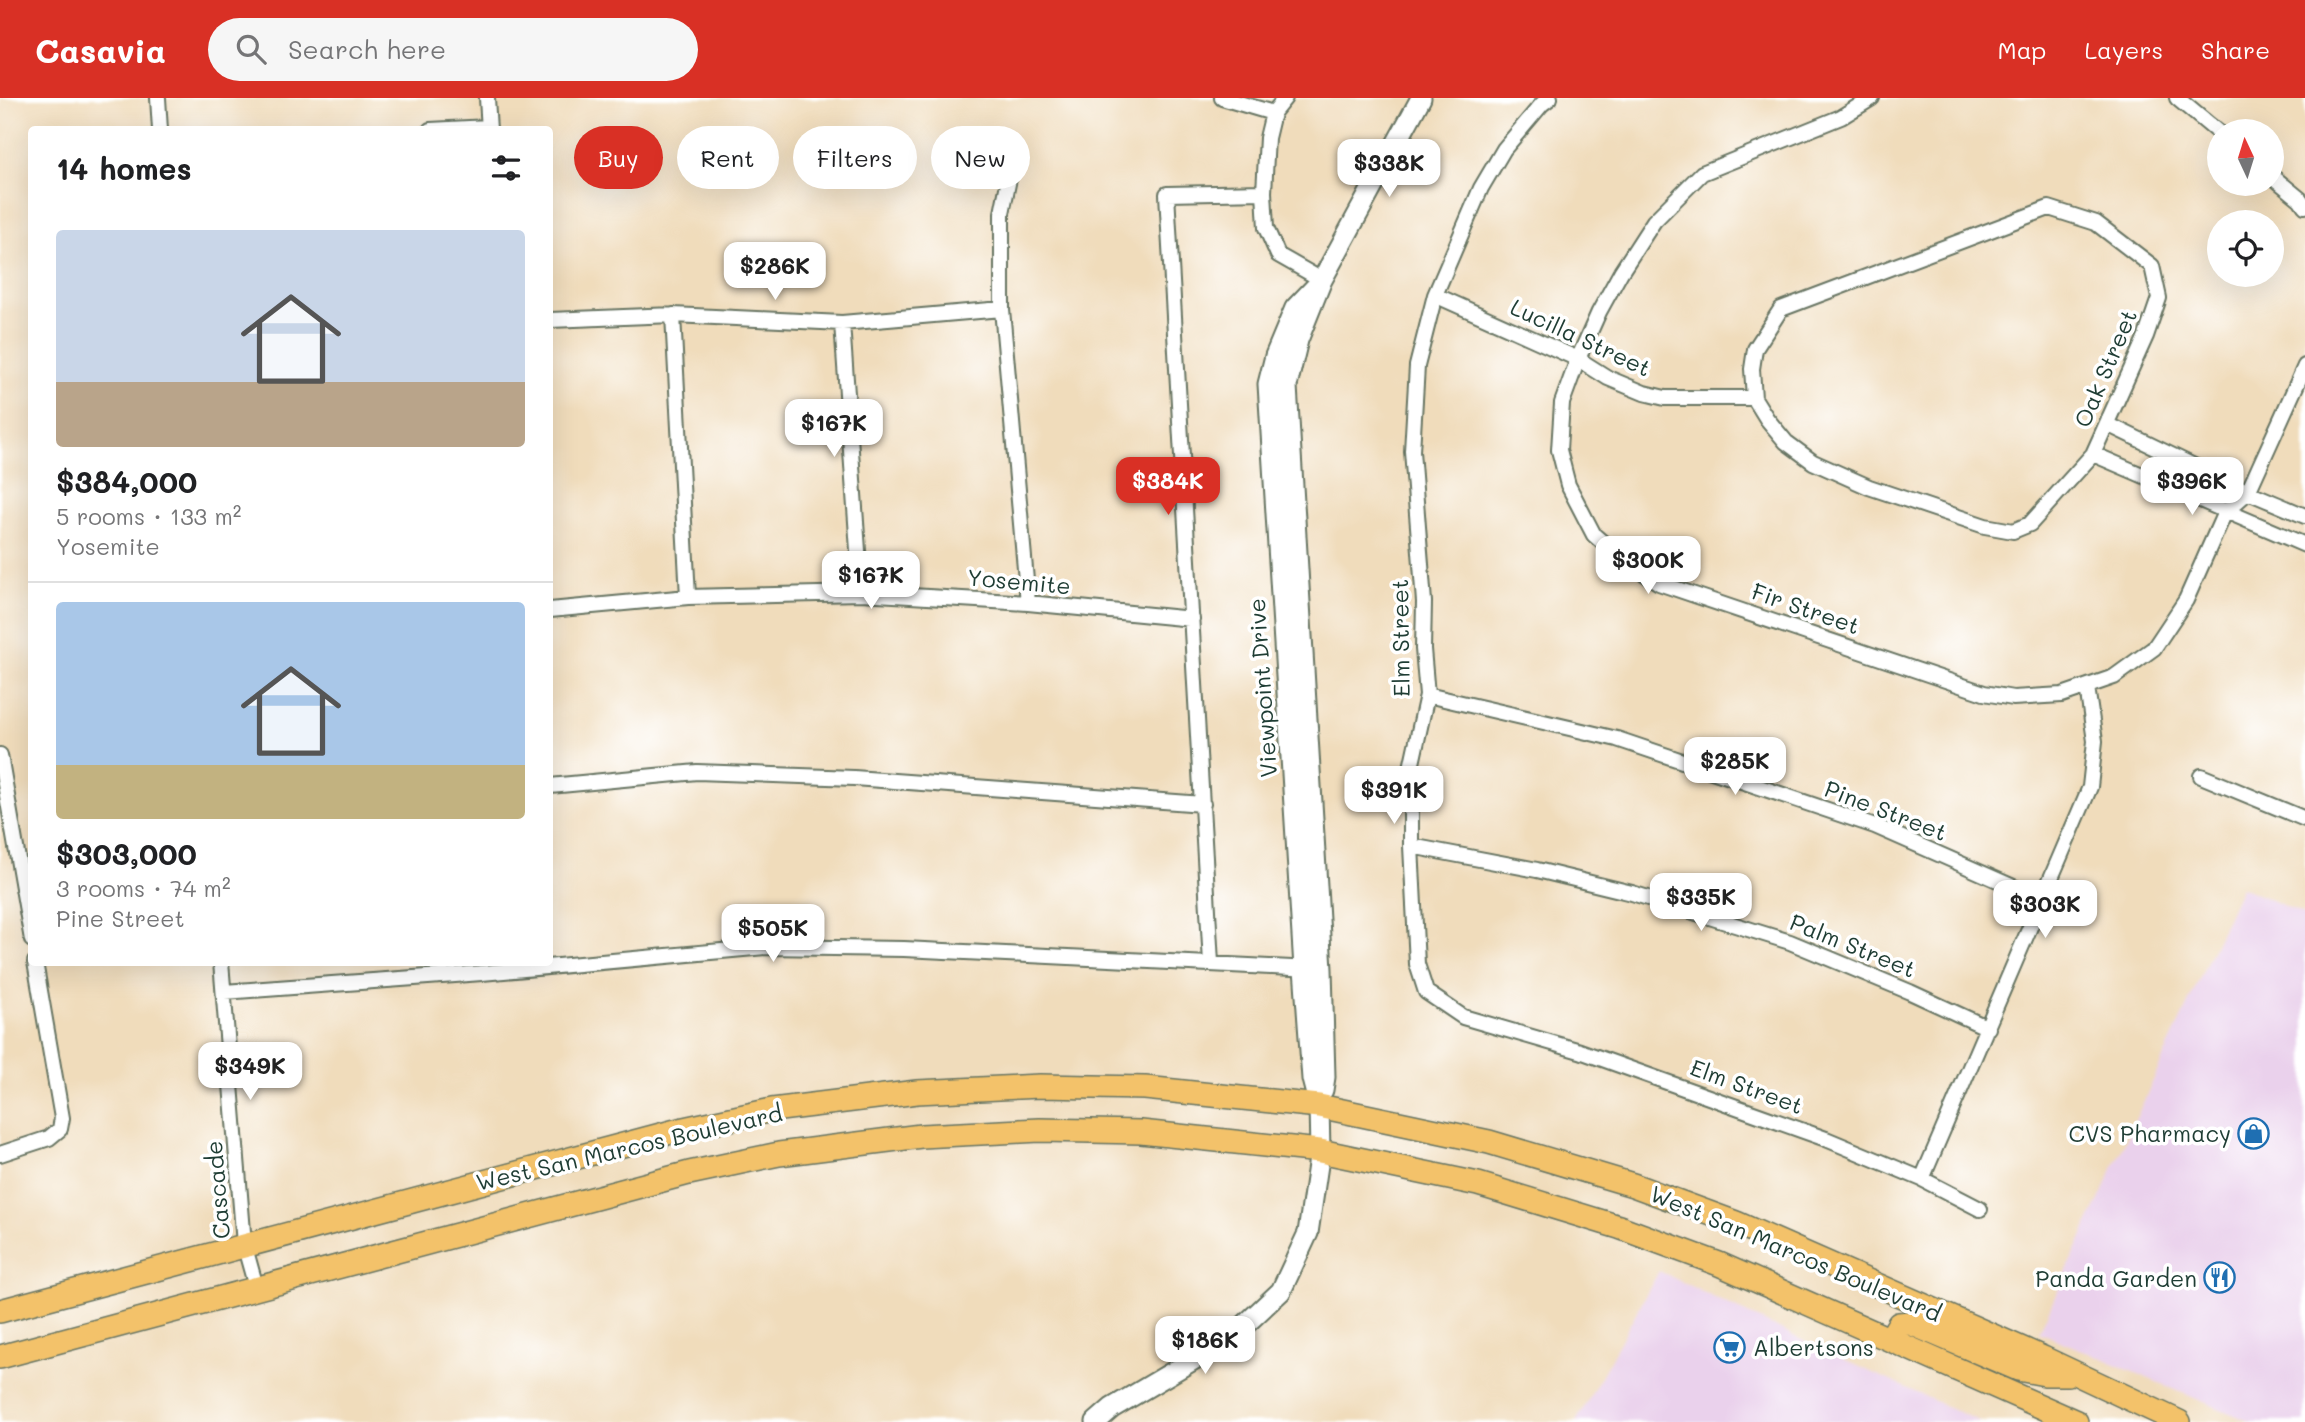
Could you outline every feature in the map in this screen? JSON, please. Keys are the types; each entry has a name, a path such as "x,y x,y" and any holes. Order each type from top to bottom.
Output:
{"main road":[{"name":"West San Marcos Boulevard","path":"0,1311 679,1130 785,1108 917,1092 1040,1086 1145,1088 1319,1107 1489,1142 1633,1185 1736,1223 2179,1422"},
{"name":"West San Marcos Boulevard","path":"0,1356 689,1173 792,1152 921,1136 1040,1130 1142,1132 1320,1151 1478,1184 1619,1227 1719,1264 2076,1422"},
{"path":"1890,1339 1899,1324 1910,1323 2018,1369 2045,1374 2077,1374"}],"street":[{"path":"158,98 160,126"},
{"path":"487,98 489,126"},
{"path":"1222,98 1273,113"},
{"path":"1285,98 1273,113 1267,138 1264,192 1266,228 1278,255 1322,280"},
{"name":"Viewpoint Drive","path":"1096,1422 1112,1408 1232,1337 1281,1291 1308,1233 1320,1151 1319,1107 1325,1077 1313,969 1287,386 1298,340 1322,280 1421,98"},
{"name":"Elm Street","path":"1550,98 1504,149 1481,188 1435,295 1417,366 1412,451 1424,602 1423,649 1427,695 1411,768 1412,846 1417,964 1426,992 1463,1017 1580,1051 1826,1139 1922,1180 1980,1209"},
{"name":"Fir Street","path":"1872,98 1841,117 1702,173 1654,221 1621,272 1578,359 1562,402 1559,450 1568,485 1594,535 1617,555 1659,583 1984,693 2013,698 2062,695 2087,687 2114,677 2154,648 2186,600 2225,512 2248,492 2305,366"},
{"path":"2177,98 2207,123"},
{"path":"2284,186 2305,206"},
{"path":"1007,189 1002,213 1002,309 1028,603"},
{"path":"1211,963 1167,194 1264,192"},
{"name":"Oak Street","path":"2049,208 2096,223 2152,266 2159,298 2146,336 2107,424 2093,454 2030,524 2013,531 1985,526 1870,487 1814,462 1786,442 1754,398 1752,369 1755,349 1781,309 2049,208"},
{"name":"Lucilla Street","path":"1435,295 1578,359 1608,378 1644,393 1665,398 1754,398"},
{"path":"553,320 673,315 842,323 1002,309"},
{"path":"673,315 688,597"},
{"path":"842,323 861,593"},
{"path":"2107,424 2248,492 2305,516"},
{"path":"2093,454 2305,545"},
{"name":"Yosemite","path":"553,610 688,597 861,593 1028,603 1192,619"},
{"path":"1922,1180 2090,787 2095,741 2087,687"},
{"name":"Pine Street","path":"1427,695 1630,743 1875,826 2043,900"},
{"path":"0,755 28,917"},
{"path":"553,786 697,772 855,778 1203,804"},
{"path":"2200,776 2305,819"},
{"name":"Palm Street","path":"1412,846 1537,870 1632,893 1776,938 1910,992 1988,1028"},
{"path":"224,992 482,974 765,947 904,949 1313,969"},
{"path":"0,1154 49,1138 60,1129 62,1118 36,966"},
{"name":"Cascade","path":"221,966 244,1244 256,1287"}],"shaded area":[{"path":"2241,887 2305,915 2305,1422 2251,1422 2039,1332"},
{"path":"1659,1271 1816,1347 1981,1422 1576,1422"}],"place":[{"name":"CVS Pharmacy","path":"2254,1133"},
{"name":"Panda Garden","path":"2220,1278"},
{"name":"Albertsons","path":"1730,1347"}]}
